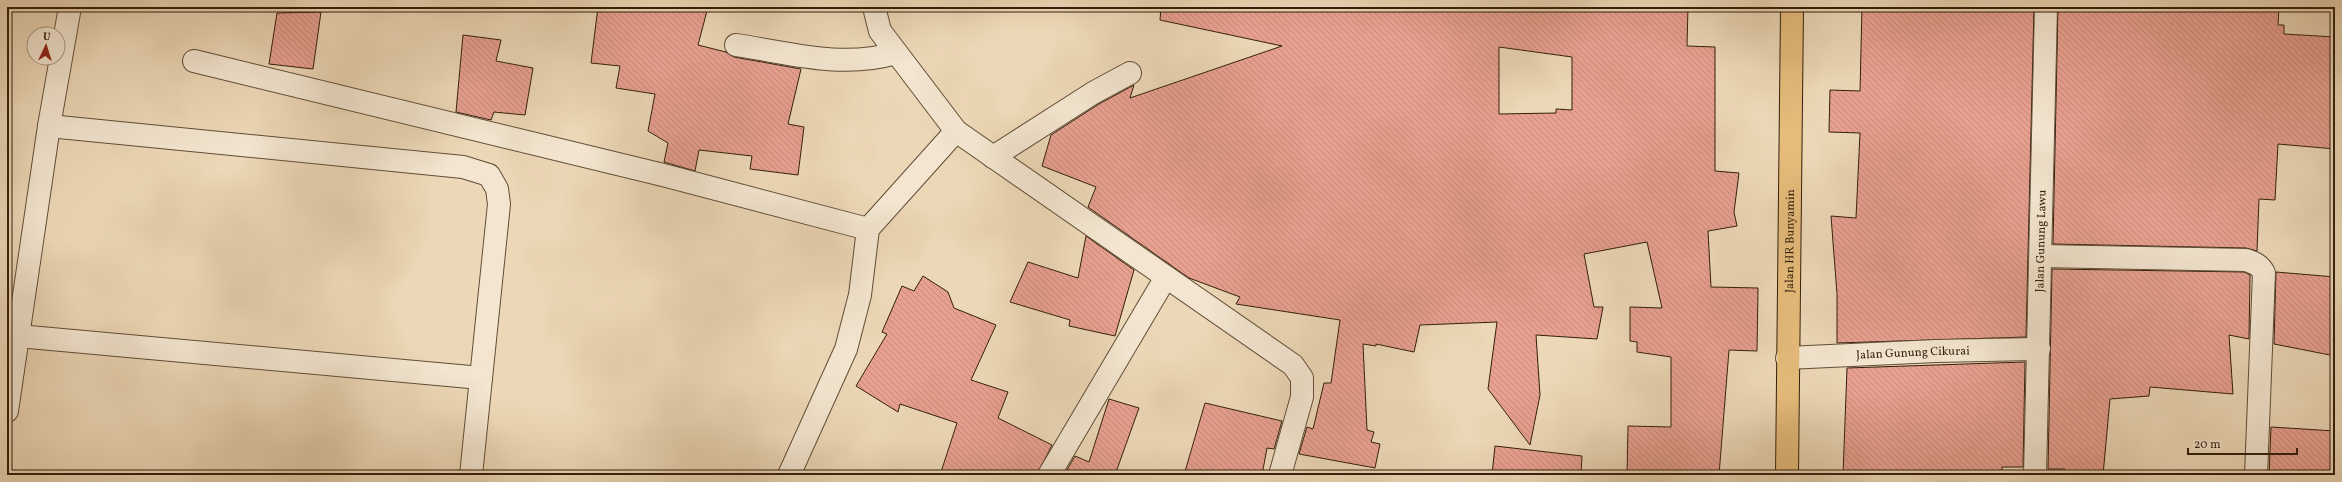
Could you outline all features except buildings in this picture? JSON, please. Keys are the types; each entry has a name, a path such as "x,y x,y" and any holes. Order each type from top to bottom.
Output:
{"main road":[{"name":"Jalan HR Bunyamin","path":"1787,475 1787,358 1792,7"}],"street":[{"path":"7,411 49,126 70,7"},
{"path":"874,7 880,31 956,131 1292,365 1302,378 1302,397 1280,475"},
{"name":"Jalan Gunung Lawu","path":"2035,475 2042,256 2046,7"},
{"path":"736,45 819,60 877,58 896,52"},
{"path":"194,61 663,175 868,229"},
{"path":"993,157 1093,93 1130,73"},
{"path":"49,126 462,167 488,174 497,189 499,204 471,475"},
{"path":"789,475 846,349 860,295 868,229 956,131"},
{"path":"2042,256 2246,260 2257,264 2262,268 2264,273 2256,475"},
{"path":"1048,475 1166,278"},
{"path":"18,336 481,378"},
{"name":"Jalan Gunung Cikurai","path":"1787,358 1936,351 2039,349"}]}
